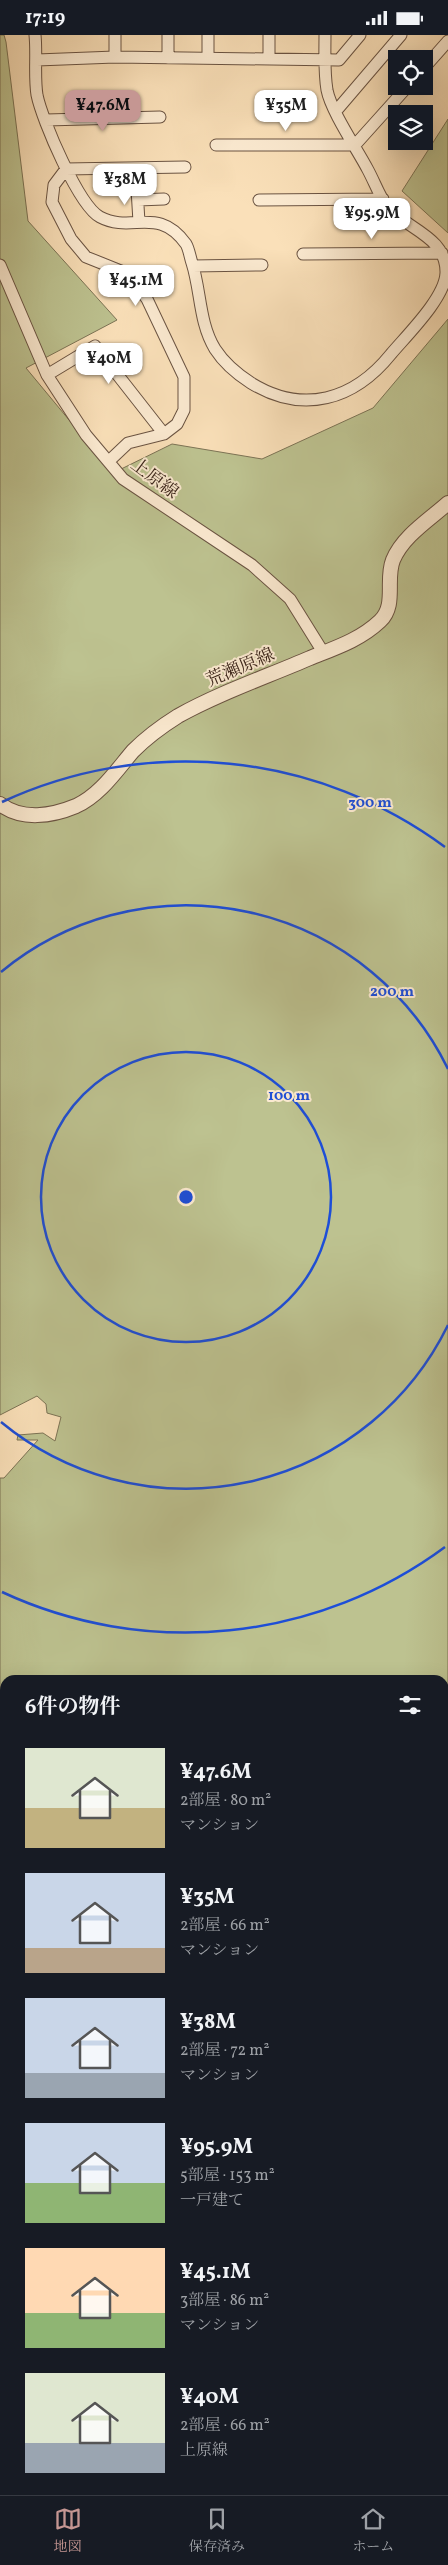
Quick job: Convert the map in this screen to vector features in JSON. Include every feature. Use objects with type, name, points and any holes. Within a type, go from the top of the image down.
[{"type":"street","points":[[35,35],[37,94],[66,169],[87,206],[100,217],[117,222],[158,222],[173,230],[187,246],[199,285],[203,322],[215,349],[234,372],[278,397],[313,401],[337,396],[369,378],[383,364],[443,290],[446,272],[442,253],[430,238],[387,206],[336,111],[327,92],[325,35]]},
{"type":"street","points":[[115,35],[115,57]]},
{"type":"street","points":[[168,35],[168,58]]},
{"type":"street","points":[[208,35],[208,58]]},
{"type":"street","points":[[269,35],[269,58]]},
{"type":"street","points":[[37,59],[115,57],[339,60],[360,35]]},
{"type":"street","points":[[336,111],[401,35]]},
{"type":"street","points":[[433,58],[448,41]]},
{"type":"street","points":[[216,145],[355,145],[400,95]]},
{"type":"street","points":[[46,120],[160,117]]},
{"type":"street","points":[[66,169],[185,167]]},
{"type":"street","points":[[66,169],[54,185],[52,202],[71,239],[86,257],[120,271],[136,282],[147,299],[184,377],[184,410],[177,424],[164,434],[128,443],[109,461]]},
{"type":"street","points":[[139,222],[137,195],[164,199]]},
{"type":"street","points":[[259,201],[383,199]]},
{"type":"street","points":[[303,254],[442,253]]},
{"type":"street","name":"上原線","points":[[0,265],[47,375],[86,435],[123,479],[252,565],[290,599],[323,653]]},
{"type":"street","points":[[193,266],[262,265]]},
{"type":"street","points":[[47,375],[95,346],[164,434]]},
{"type":"street","name":"荒瀬原線","points":[[0,804],[18,813],[31,816],[58,812],[78,805],[102,787],[135,749],[157,730],[177,717],[215,698],[358,639],[382,619],[390,600],[389,574],[394,558],[408,537],[448,503]]},
{"type":"green space","points":[[0,35],[4,35],[28,221],[117,320],[26,368],[113,473],[172,444],[262,459],[373,408],[448,319],[448,1675],[0,1675],[0,1478],[4,1478],[38,1440],[17,1440],[18,1435],[43,1433],[55,1441],[61,1417],[47,1413],[46,1404],[37,1396],[0,1415]]},
{"type":"green space","points":[[448,119],[448,233],[402,191],[428,150],[433,150],[433,142]]}]
